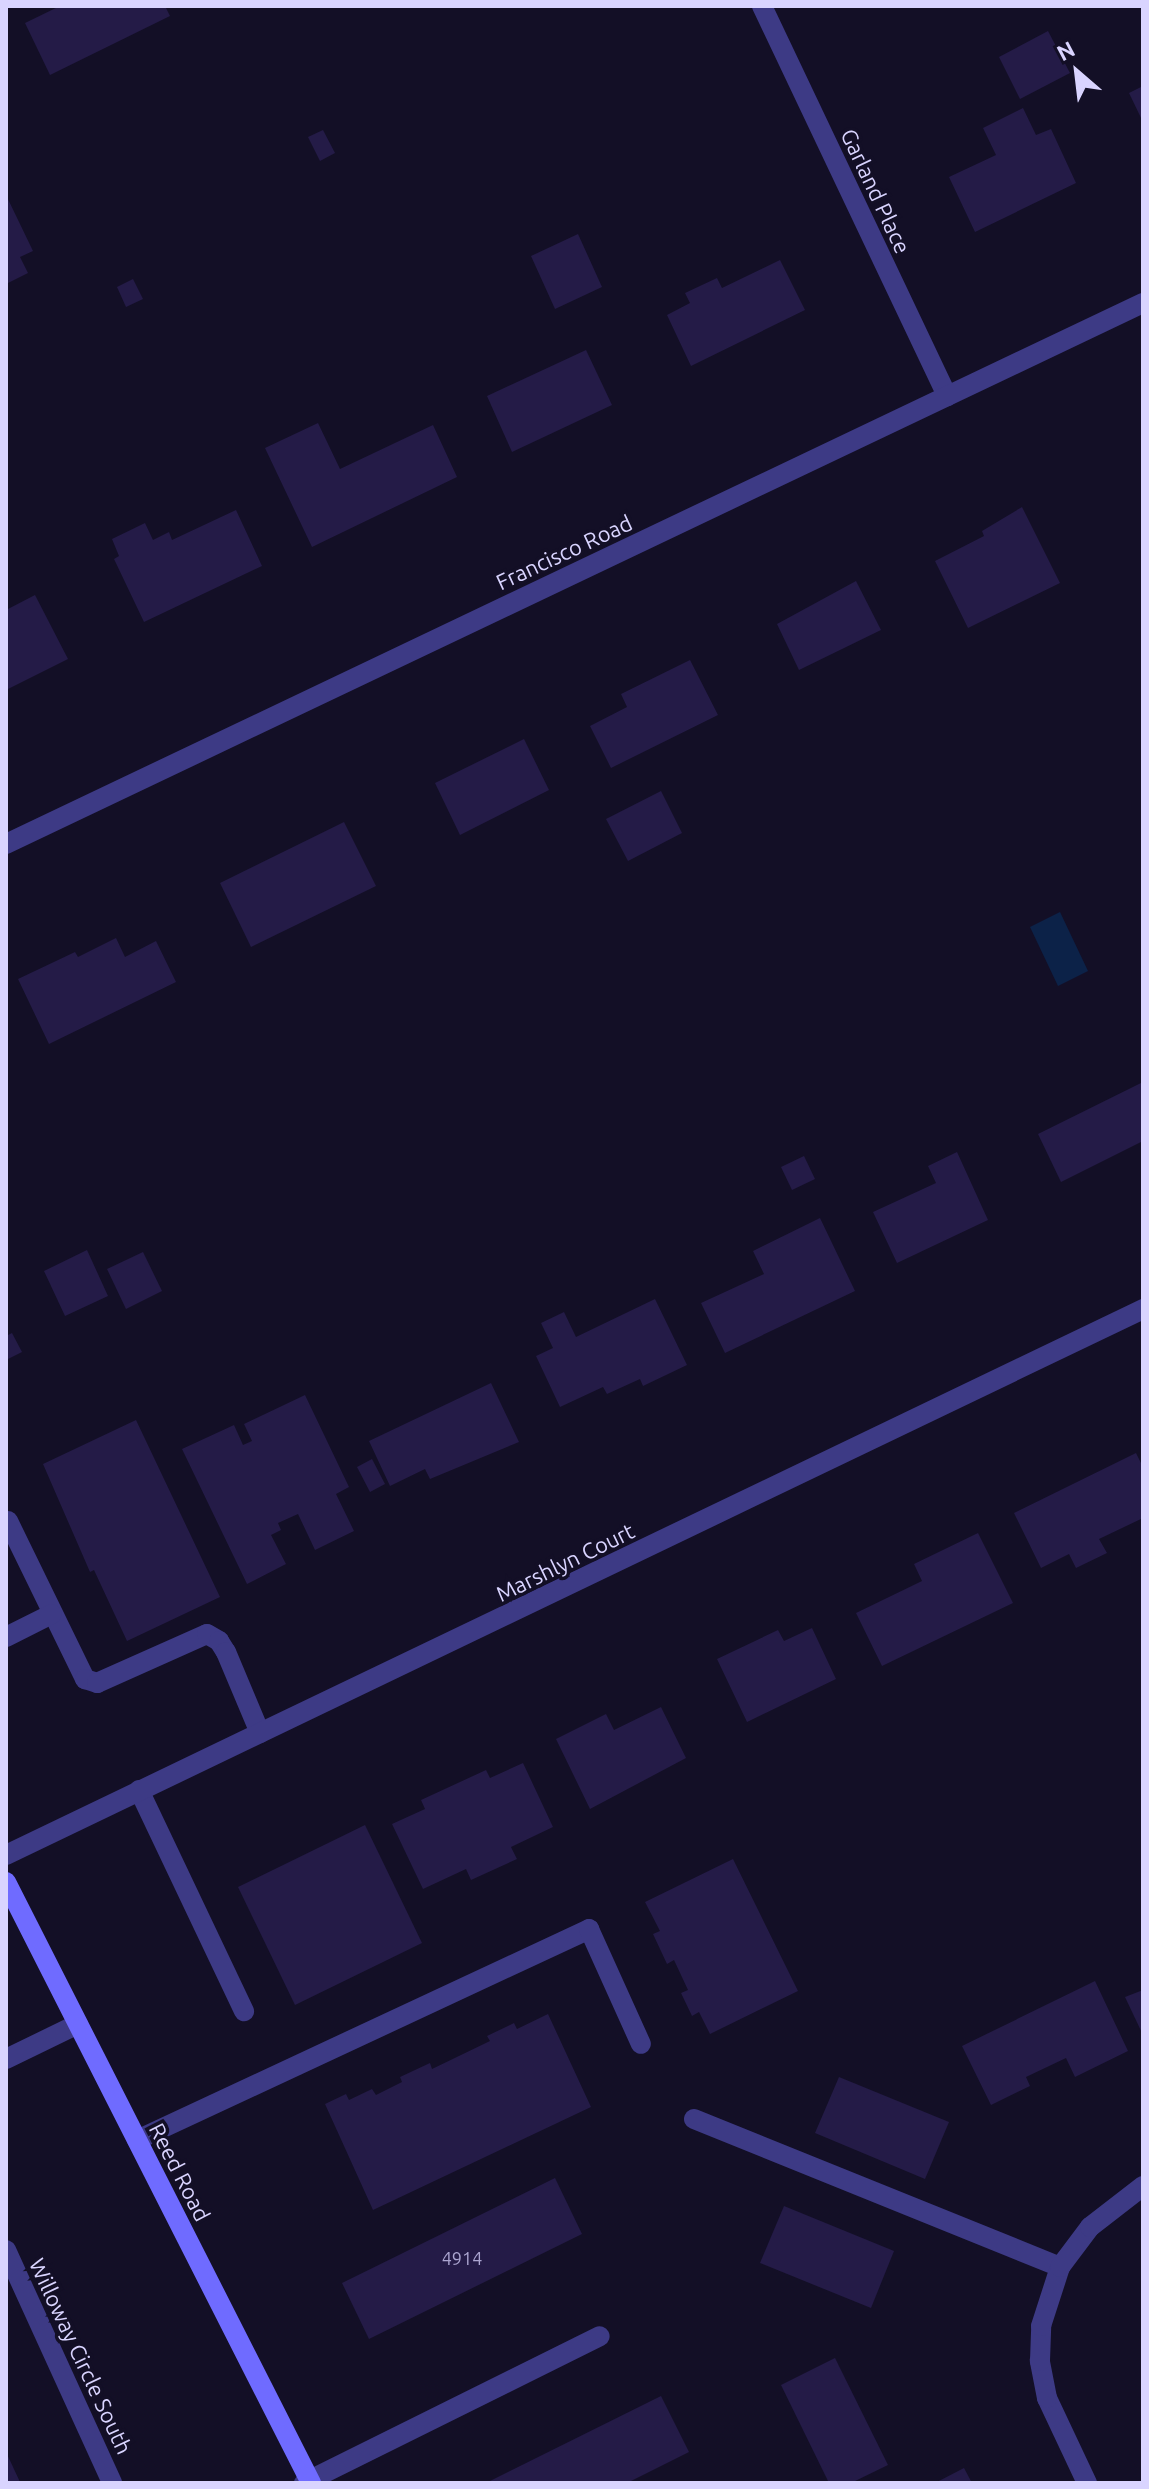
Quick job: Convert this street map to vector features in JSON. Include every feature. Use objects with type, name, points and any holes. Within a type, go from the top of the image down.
[{"type":"main road","name":"Reed Road","points":[[6,1882],[309,2482]]},
{"type":"street","name":"Garland Place","points":[[762,6],[947,396]]},
{"type":"street","name":"Francisco Road","points":[[6,844],[1143,303]]},
{"type":"street","name":"Marshlyn Court","points":[[6,1855],[1143,1309]]},
{"type":"street","points":[[8,1521],[85,1679],[97,1683],[196,1636],[207,1634],[219,1641],[260,1733]]},
{"type":"street","points":[[6,1637],[52,1614]]},
{"type":"street","points":[[139,1790],[244,2011]]},
{"type":"street","points":[[137,2140],[589,1929],[641,2044]]},
{"type":"street","points":[[6,2059],[78,2024]]},
{"type":"street","points":[[694,2119],[1060,2267]]},
{"type":"street","points":[[1087,2483],[1047,2398],[1040,2361],[1041,2326],[1050,2288],[1060,2267],[1090,2227],[1143,2186]]},
{"type":"street","name":"Willoway Circle South","points":[[6,2250],[112,2483]]},
{"type":"street","points":[[309,2482],[600,2336]]},
{"type":"water","points":[[1060,912],[1088,971],[1058,986],[1030,927]]},
{"type":"building","points":[[60,6],[165,6],[170,16],[50,75],[25,23]]},
{"type":"building","points":[[1048,31],[1070,73],[1020,99],[999,57]]},
{"type":"building","points":[[1143,86],[1143,122],[1129,93]]},
{"type":"building","points":[[1023,108],[1036,135],[1051,129],[1076,183],[975,232],[949,177],[996,155],[983,128]]},
{"type":"building","points":[[323,130],[335,153],[320,161],[308,137]]},
{"type":"building","points":[[6,195],[33,251],[20,257],[28,273],[6,284]]},
{"type":"building","points":[[578,234],[602,287],[555,309],[531,256]]},
{"type":"building","points":[[780,260],[805,310],[691,366],[667,315],[690,303],[685,293],[717,278],[722,288]]},
{"type":"building","points":[[133,279],[143,299],[126,307],[117,287]]},
{"type":"building","points":[[586,350],[612,405],[512,452],[487,396]]},
{"type":"building","points":[[318,423],[340,469],[433,425],[457,477],[312,547],[265,448]]},
{"type":"building","points":[[1022,507],[1060,583],[968,628],[935,561],[984,536],[982,531]]},
{"type":"building","points":[[236,510],[262,566],[144,622],[114,559],[119,556],[112,539],[145,523],[153,540],[169,532],[172,540]]},
{"type":"building","points":[[856,581],[881,630],[799,670],[777,624]]},
{"type":"building","points":[[35,595],[68,659],[6,690],[6,610]]},
{"type":"building","points":[[690,660],[718,715],[611,768],[590,726],[627,707],[621,694]]},
{"type":"building","points":[[524,739],[549,790],[460,835],[435,783]]},
{"type":"building","points":[[661,791],[682,833],[628,861],[606,819]]},
{"type":"building","points":[[344,822],[376,886],[251,947],[220,883]]},
{"type":"building","points":[[116,938],[125,957],[156,941],[176,982],[49,1044],[18,979],[75,952],[78,957]]},
{"type":"building","points":[[1143,1082],[1143,1141],[1061,1182],[1038,1134]]},
{"type":"building","points":[[957,1152],[988,1220],[897,1263],[873,1212],[936,1183],[928,1166]]},
{"type":"building","points":[[804,1156],[815,1179],[792,1190],[781,1167]]},
{"type":"building","points":[[820,1218],[855,1291],[725,1353],[701,1303],[764,1274],[753,1251]]},
{"type":"building","points":[[87,1250],[108,1296],[65,1316],[44,1271]]},
{"type":"building","points":[[143,1252],[162,1291],[126,1309],[107,1269]]},
{"type":"building","points":[[655,1299],[687,1365],[643,1386],[640,1379],[607,1394],[603,1387],[560,1407],[536,1356],[553,1348],[541,1323],[564,1312],[576,1337]]},
{"type":"building","points":[[12,1333],[22,1352],[6,1360],[6,1336]]},
{"type":"building","points":[[491,1383],[519,1442],[430,1479],[425,1469],[390,1486],[369,1441]]},
{"type":"building","points":[[305,1395],[349,1487],[336,1494],[354,1531],[315,1550],[298,1514],[278,1523],[281,1530],[271,1535],[286,1564],[247,1584],[182,1449],[234,1425],[243,1445],[252,1441],[244,1424]]},
{"type":"building","points":[[136,1420],[220,1597],[127,1641],[94,1570],[90,1572],[43,1464]]},
{"type":"building","points":[[1136,1453],[1143,1467],[1143,1518],[1099,1539],[1107,1553],[1076,1568],[1069,1554],[1041,1568],[1014,1513]]},
{"type":"building","points":[[372,1459],[385,1484],[370,1492],[357,1467]]},
{"type":"building","points":[[978,1533],[1013,1603],[882,1666],[856,1613],[922,1581],[914,1564]]},
{"type":"building","points":[[812,1628],[836,1679],[747,1722],[717,1659],[778,1630],[784,1641]]},
{"type":"building","points":[[661,1707],[686,1758],[590,1809],[556,1739],[606,1714],[614,1730]]},
{"type":"building","points":[[523,1763],[553,1827],[511,1847],[517,1859],[471,1880],[466,1869],[423,1889],[392,1824],[425,1809],[421,1800],[486,1770],[490,1778]]},
{"type":"building","points":[[365,1825],[422,1943],[295,2005],[238,1887]]},
{"type":"building","points":[[733,1859],[798,1991],[710,2034],[699,2012],[692,2016],[681,1993],[688,1990],[674,1960],[667,1964],[653,1934],[660,1931],[645,1902]]},
{"type":"building","points":[[1095,1981],[1128,2051],[1075,2077],[1066,2058],[1026,2077],[1030,2086],[991,2105],[962,2046]]},
{"type":"building","points":[[1143,1990],[1143,2035],[1125,1997]]},
{"type":"building","points":[[548,2014],[591,2107],[373,2210],[325,2104],[346,2094],[349,2100],[372,2089],[376,2095],[402,2082],[400,2077],[430,2063],[432,2069],[490,2041],[487,2036],[514,2023],[517,2029]]},
{"type":"building","points":[[839,2077],[949,2122],[925,2179],[815,2133]]},
{"type":"building","points":[[555,2178],[582,2234],[369,2339],[342,2283]]},
{"type":"building","points":[[784,2206],[894,2251],[871,2308],[760,2263]]},
{"type":"building","points":[[835,2358],[888,2465],[851,2483],[829,2483],[781,2385]]},
{"type":"building","points":[[661,2396],[689,2452],[627,2483],[486,2483]]},
{"type":"building","points":[[6,2452],[20,2482],[6,2483]]},
{"type":"building","points":[[964,2468],[972,2483],[935,2483]]}]
